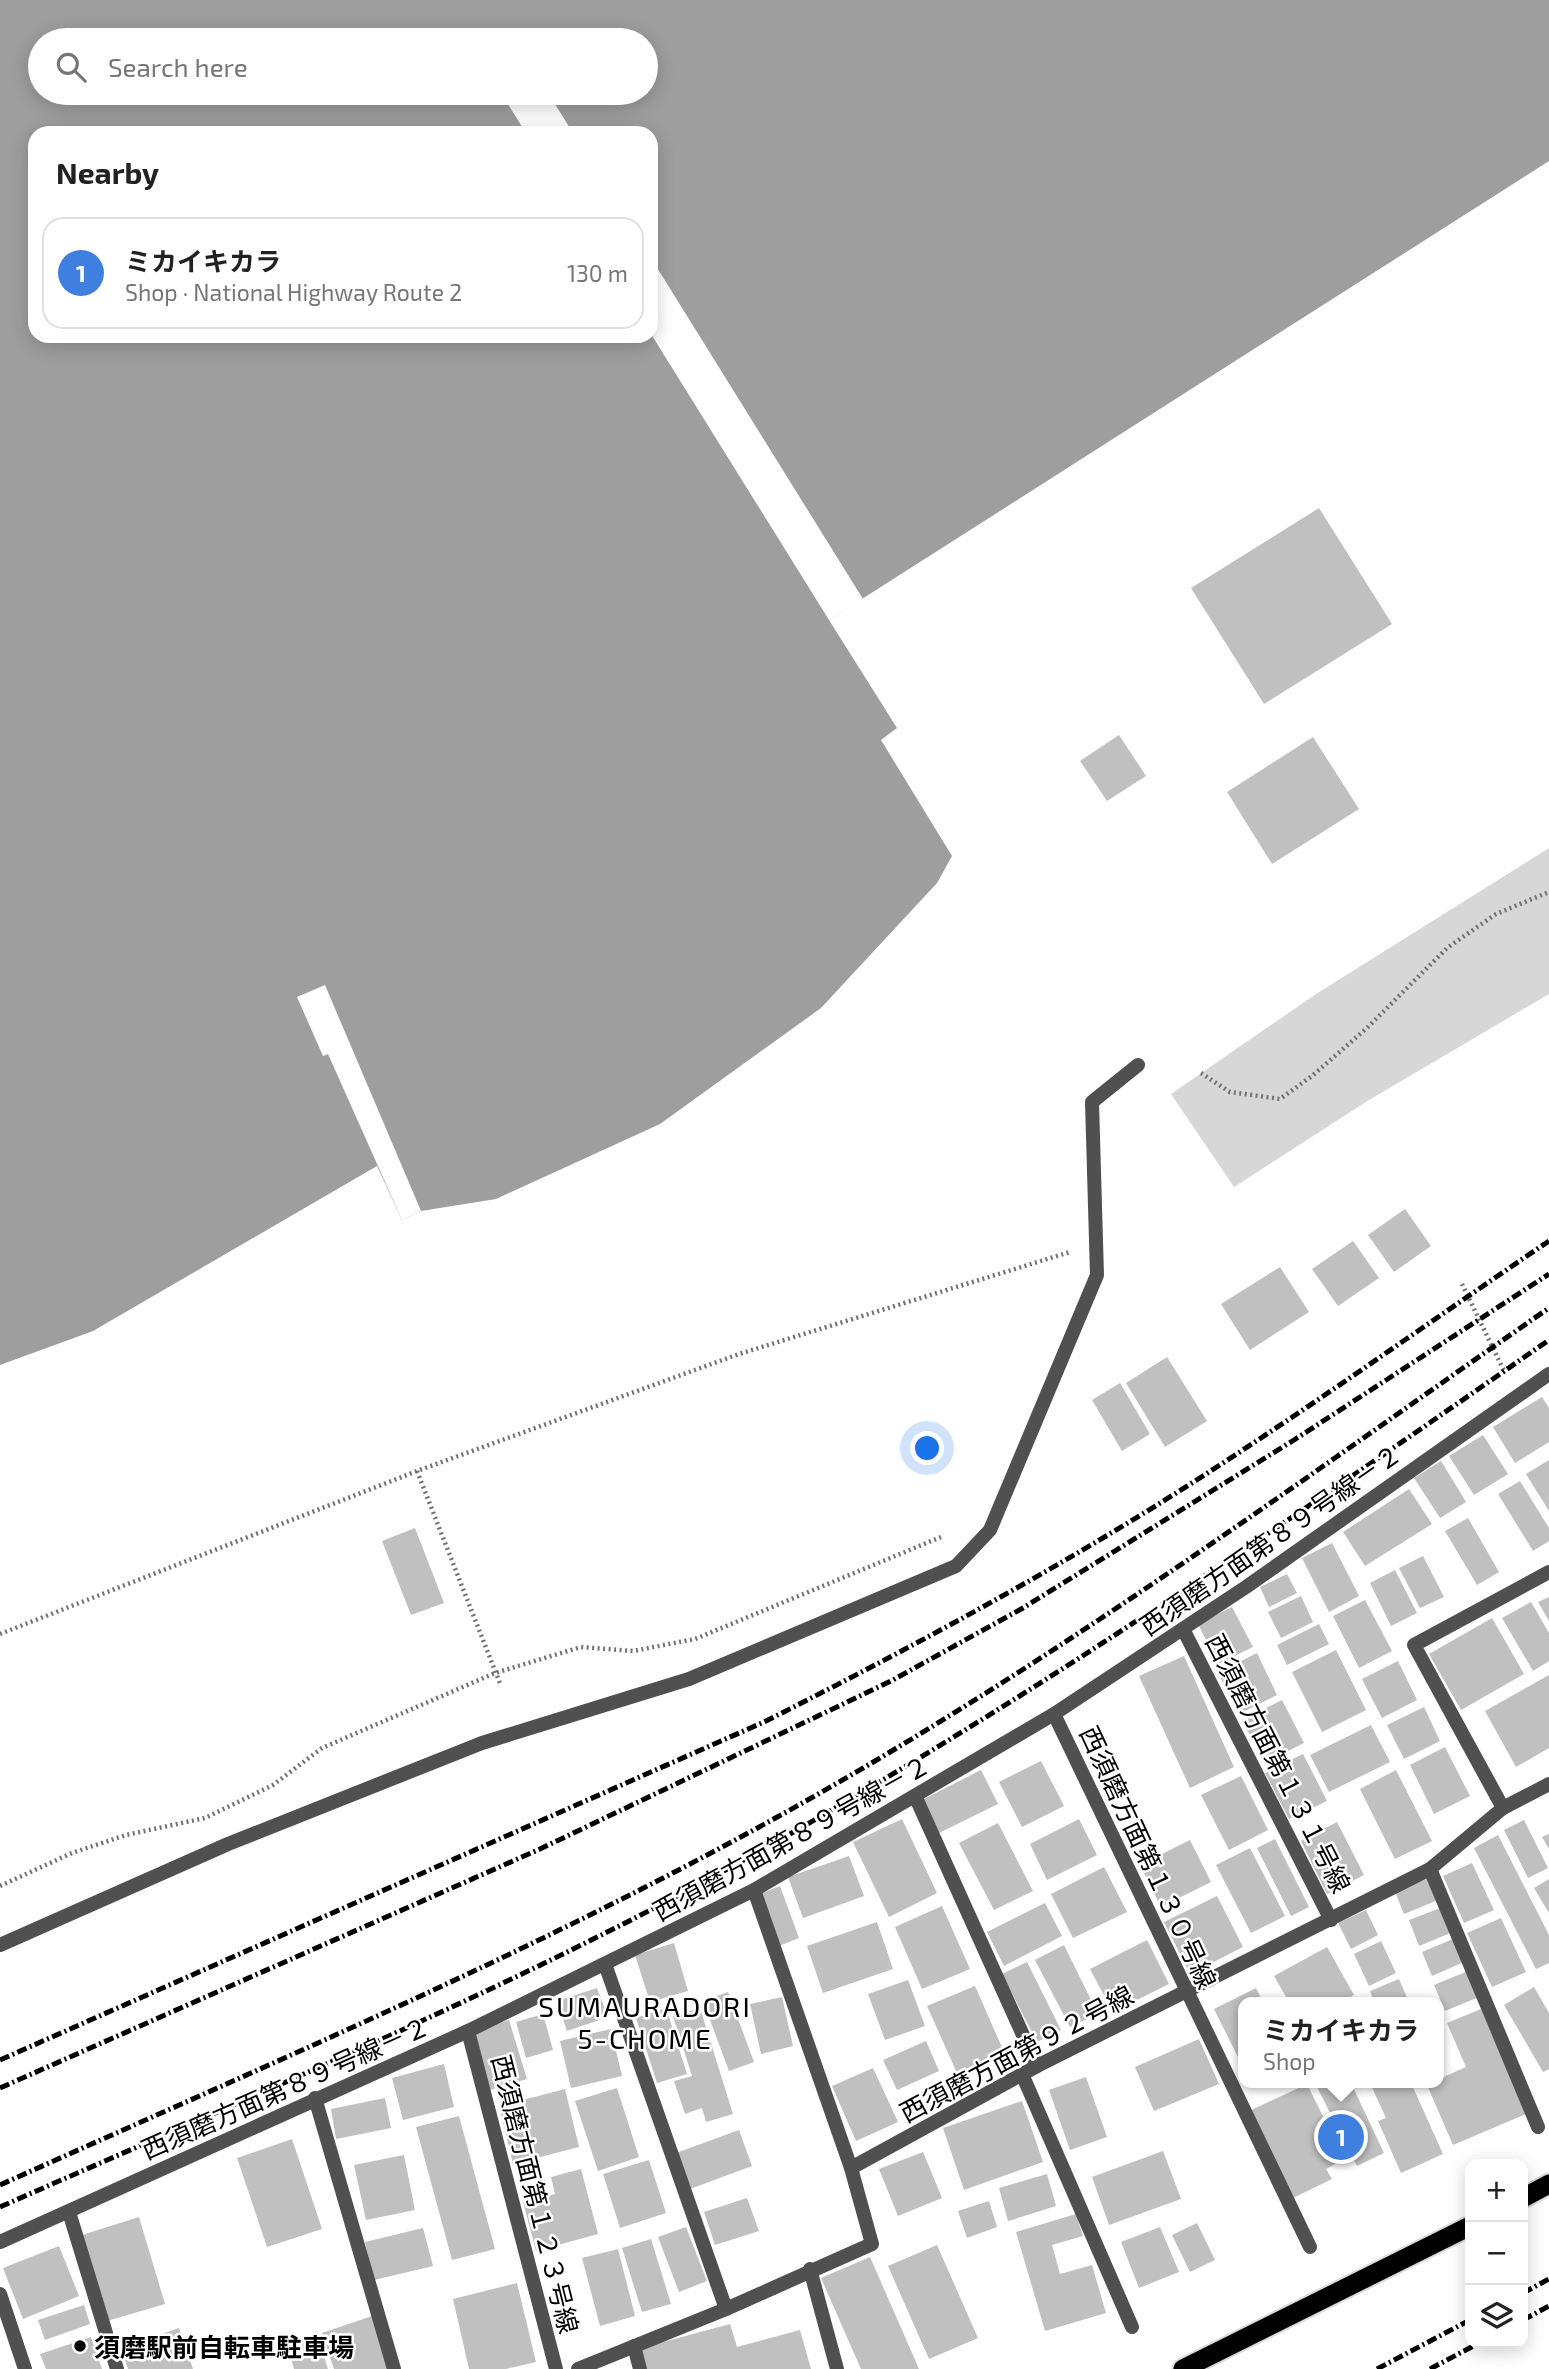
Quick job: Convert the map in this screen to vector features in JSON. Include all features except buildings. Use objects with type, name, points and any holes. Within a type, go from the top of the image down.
[{"type":"highway","points":[[1528,2195],[1549,2184]]},
{"type":"highway","points":[[1183,2369],[1465,2228]]},
{"type":"street","points":[[0,1945],[228,1844],[482,1743],[689,1679],[956,1566],[989,1530],[1097,1275],[1092,1102],[1138,1065]]},
{"type":"street","name":"西須磨方面第８９号線－２","points":[[0,2242],[468,2031],[754,1890],[916,1798],[1054,1714],[1184,1629],[1549,1374]]},
{"type":"street","points":[[1503,1808],[1414,1646],[1549,1572]]},
{"type":"street","name":"西須磨方面第１３１号線","points":[[1184,1629],[1331,1920]]},
{"type":"street","name":"西須磨方面第１３０号線","points":[[1054,1714],[1185,1993],[1310,2247]]},
{"type":"street","name":"西須磨方面第９２号線","points":[[850,2168],[1037,2066],[1430,1869],[1503,1808],[1549,1784]]},
{"type":"street","points":[[916,1798],[1037,2066]]},
{"type":"street","points":[[1430,1869],[1538,2127]]},
{"type":"street","points":[[578,2369],[726,2309],[810,2269],[872,2244],[850,2168],[754,1890]]},
{"type":"street","points":[[605,1964],[726,2309]]},
{"type":"street","name":"西須磨方面第１２３号線","points":[[468,2031],[556,2369]]},
{"type":"street","points":[[1022,2074],[1132,2327]]},
{"type":"street","points":[[315,2098],[394,2369]]},
{"type":"street","points":[[69,2212],[117,2369]]},
{"type":"street","points":[[810,2269],[836,2369]]},
{"type":"street","points":[[0,2294],[25,2369]]},
{"type":"street","points":[[634,2346],[640,2369]]},
{"type":"path","points":[[1201,1073],[1230,1092],[1280,1099],[1312,1076],[1367,1028],[1447,948],[1496,914],[1549,892]]},
{"type":"path","points":[[0,1634],[417,1471],[739,1354],[1096,1244]]},
{"type":"path","points":[[1462,1284],[1518,1396]]},
{"type":"path","points":[[417,1471],[500,1686]]},
{"type":"path","points":[[0,1886],[72,1853],[126,1835],[205,1818],[274,1785],[322,1748],[495,1673],[581,1647],[633,1651],[695,1639],[952,1532]]},
{"type":"shaded area","points":[[0,0],[1549,0],[1549,161],[829,620],[897,728],[881,740],[952,856],[937,883],[821,1008],[660,1124],[496,1199],[421,1211],[402,1220],[377,1166],[93,1331],[0,1365]]},
{"type":"shaded area","points":[[1549,848],[1549,994],[1369,1100],[1234,1187],[1171,1094],[1316,994]]},
{"type":"pier","points":[[508,105],[556,105],[569,126],[522,126]]},
{"type":"pier","points":[[658,269],[863,599],[829,620],[657,343]]},
{"type":"pier","points":[[325,985],[421,1211],[402,1220],[328,1054],[323,1056],[297,997]]},
{"type":"railway","points":[[0,2060],[764,1722],[903,1650],[1041,1574],[1184,1488],[1549,1241]]},
{"type":"railway","points":[[0,2088],[540,1849],[891,1681],[1023,1608],[1294,1440],[1549,1274]]},
{"type":"railway","points":[[0,2185],[341,2033],[566,1927],[787,1812],[979,1697],[1144,1590],[1549,1308]]},
{"type":"railway","points":[[0,2207],[455,2006],[722,1872],[935,1749],[1039,1684],[1245,1549],[1549,1340]]},
{"type":"railway","points":[[1528,2290],[1549,2279]]},
{"type":"railway","points":[[1528,2317],[1549,2306]]},
{"type":"railway","points":[[1377,2369],[1465,2323]]},
{"type":"railway","points":[[1430,2369],[1470,2348]]},
{"type":"place","name":"ミカイキカラ","points":[[1341,2137]]},
{"type":"place","name":"須磨駅前自転車駐車場","points":[[80,2346]]},
{"type":"district","name":"SUMAURADORI 5-CHOME","points":[[645,2022]]}]
